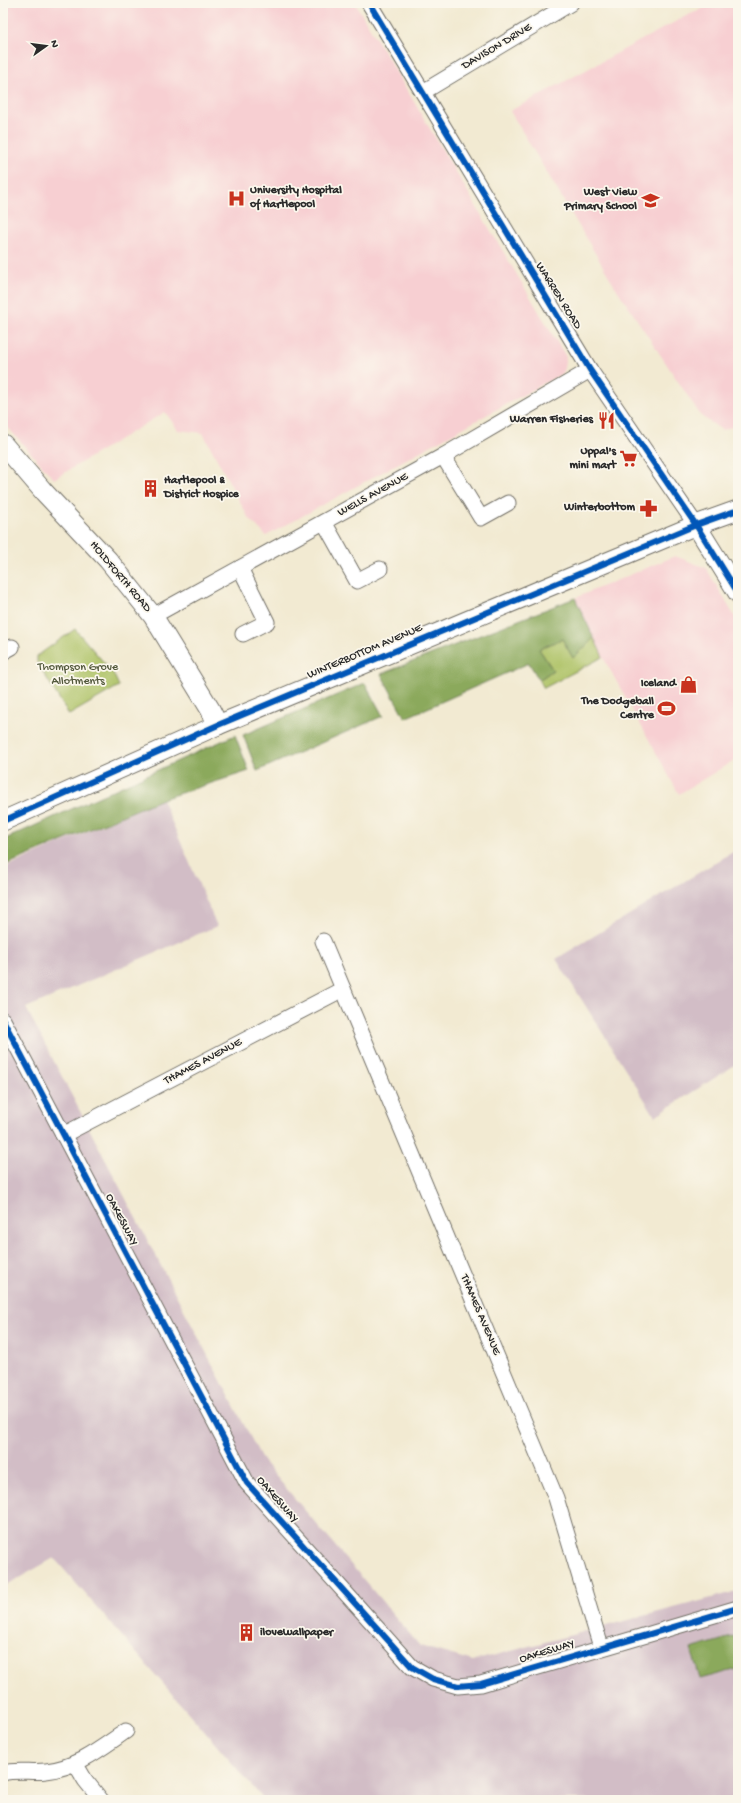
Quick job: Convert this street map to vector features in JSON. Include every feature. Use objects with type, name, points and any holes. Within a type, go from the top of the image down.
[{"type":"street","name":"WARREN ROAD","points":[[369,3],[590,370],[696,525],[738,593]]},
{"type":"street","name":"DAVISON DRIVE","points":[[423,92],[571,3]]},
{"type":"street","name":"WELLS AVENUE","points":[[153,616],[443,456],[590,370]]},
{"type":"street","name":"HOLDFORTH ROAD","points":[[6,453],[108,560],[153,616],[210,709],[218,725]]},
{"type":"street","points":[[443,456],[481,518],[508,503]]},
{"type":"street","name":"WINTERBOTTOM AVENUE","points":[[3,821],[218,725],[696,525],[738,510]]},
{"type":"street","points":[[324,522],[357,581],[380,569]]},
{"type":"street","points":[[240,568],[267,622],[243,634]]},
{"type":"street","name":"THAMES AVENUE","points":[[323,941],[556,1498],[600,1647]]},
{"type":"street","name":"THAMES AVENUE","points":[[63,1135],[343,989]]},
{"type":"street","name":"OAKESWAY","points":[[3,1020],[247,1483],[412,1667],[433,1679],[458,1686],[481,1684],[600,1647],[738,1608]]},
{"type":"street","points":[[3,1773],[21,1771],[45,1772],[65,1768],[95,1752],[126,1731]]},
{"type":"street","points":[[75,1763],[85,1780],[101,1800]]},
{"type":"shaded area","name":"University Hospital of Hartlepool","points":[[3,3],[355,3],[566,357],[563,373],[266,536],[248,517],[203,433],[178,430],[165,412],[54,479],[3,422]]},
{"type":"shaded area","name":"West View Primary School","points":[[715,3],[738,3],[738,425],[722,430],[701,416],[616,288],[510,111],[684,17]]},
{"type":"shaded area","points":[[675,556],[706,568],[738,622],[738,758],[679,794],[603,657],[575,598]]},
{"type":"shaded area","points":[[162,799],[217,926],[26,1008],[263,1461],[420,1646],[473,1661],[738,1591],[738,1800],[264,1800],[54,1558],[3,1587],[3,868]]},
{"type":"shaded area","points":[[738,849],[738,1063],[655,1116],[556,959]]},
{"type":"green space","points":[[575,598],[594,638],[573,658],[562,639],[539,649],[553,670],[539,680],[529,663],[405,718],[381,674]]},
{"type":"green space","name":"Thompson Grove Allotments","points":[[75,629],[113,673],[119,686],[69,715],[37,662],[37,656]]},
{"type":"green space","points":[[594,638],[603,657],[544,688],[539,680],[553,670],[539,649],[562,639],[573,658]]},
{"type":"green space","points":[[365,683],[383,716],[257,771],[243,735]]},
{"type":"green space","points":[[235,735],[249,771],[162,799],[3,866],[3,840]]},
{"type":"green space","points":[[738,1635],[738,1669],[700,1679],[691,1649]]},
{"type":"cycle path","points":[[369,3],[590,370],[696,525],[738,593]]},
{"type":"cycle path","points":[[3,821],[218,725],[696,525],[738,510]]},
{"type":"cycle path","points":[[3,1020],[247,1483],[412,1667],[433,1679],[458,1686],[481,1684],[738,1608]]},
{"type":"place","name":"University Hospital of Hartlepool","points":[[237,198]]},
{"type":"place","name":"West View Primary School","points":[[650,200]]},
{"type":"place","name":"Warren Fisheries","points":[[606,420]]},
{"type":"place","name":"Uppal's mini mart","points":[[629,459]]},
{"type":"place","name":"Hartlepool & District Hospice","points":[[151,488]]},
{"type":"place","name":"Winterbottom","points":[[648,508]]},
{"type":"place","name":"Iceland","points":[[689,684]]},
{"type":"place","name":"The Dodgeball Centre","points":[[667,709]]},
{"type":"place","name":"ilovewallpaper","points":[[247,1633]]}]
